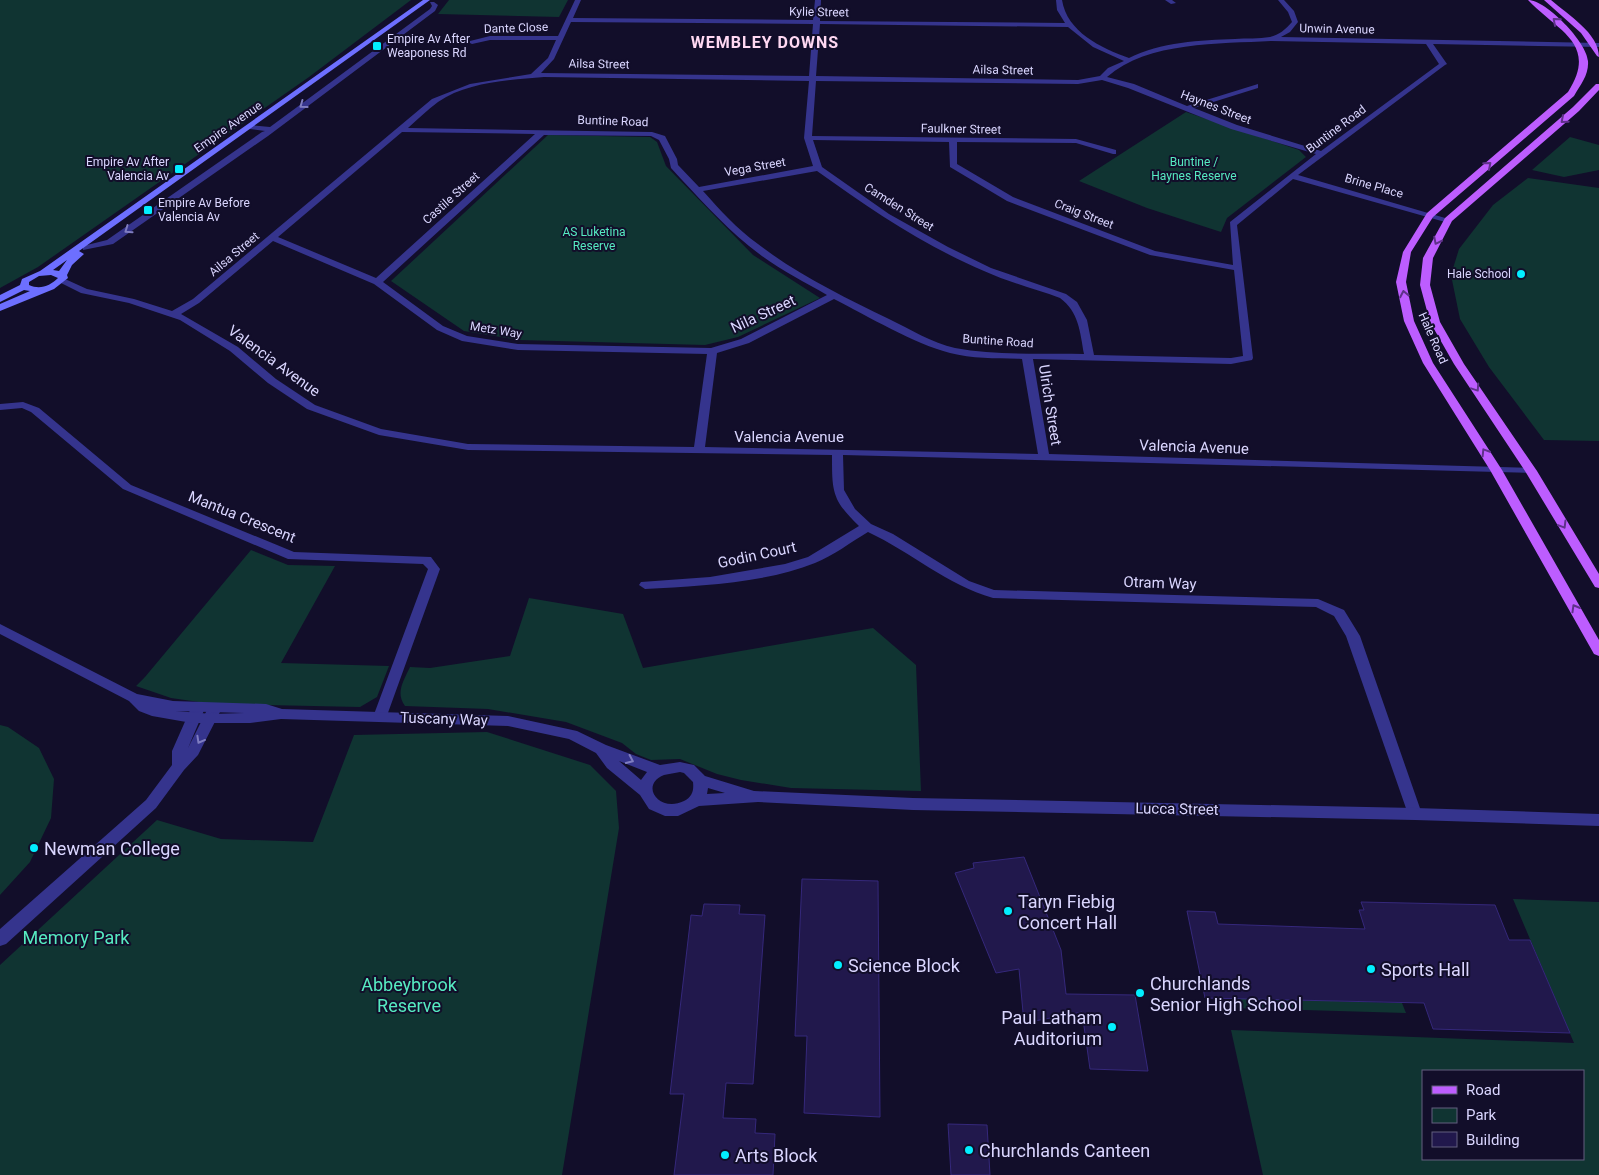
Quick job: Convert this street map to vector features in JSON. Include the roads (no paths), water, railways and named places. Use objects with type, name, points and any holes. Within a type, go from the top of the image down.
[{"type":"main road","points":[[1531,0],[1579,44]]},
{"type":"main road","points":[[1546,0],[1597,45],[1599,55]]},
{"type":"main road","name":"Empire Avenue","points":[[62,278],[75,257],[86,248],[431,1]]},
{"type":"main road","name":"Hale Road","points":[[1579,44],[1585,70],[1581,81],[1571,94],[1430,215],[1406,252],[1401,282],[1409,322],[1428,363],[1496,470],[1599,651]]},
{"type":"main road","name":"Hale Road","points":[[1599,86],[1576,109],[1448,220],[1428,258],[1425,285],[1435,322],[1459,364],[1531,471],[1599,584]]},
{"type":"main road","name":"Empire Avenue","points":[[24,286],[28,279],[43,273],[85,241],[255,127]]},
{"type":"main road","points":[[0,308],[45,289],[62,278],[51,272],[43,273]]},
{"type":"main road","points":[[0,299],[24,286],[30,289],[45,289]]},
{"type":"street","points":[[534,75],[541,71],[551,59],[578,0]]},
{"type":"street","points":[[818,0],[808,138],[818,168]]},
{"type":"street","points":[[1058,0],[1058,6],[1069,25],[1098,48],[1128,60]]},
{"type":"street","points":[[1271,39],[1288,31],[1295,22],[1291,12],[1281,0]]},
{"type":"street","points":[[86,248],[110,242],[271,129],[433,10],[435,5],[431,1]]},
{"type":"street","name":"Kylie Street","points":[[569,20],[1069,25]]},
{"type":"street","name":"Dante Close","points":[[472,42],[490,38],[561,38]]},
{"type":"street","name":"Unwin Avenue","points":[[1102,78],[1128,60],[1154,51],[1190,44],[1271,39],[1597,45]]},
{"type":"street","name":"Buntine Road","points":[[401,130],[652,134],[662,138],[673,159],[674,166],[753,245],[784,267],[834,295],[924,340],[951,350],[982,355],[1231,361],[1248,358],[1233,224],[1292,176],[1444,64],[1428,42]]},
{"type":"street","points":[[551,59],[551,71],[558,75]]},
{"type":"street","name":"Ailsa Street","points":[[175,314],[196,301],[444,95],[472,87],[534,75],[1078,82],[1094,81],[1102,78]]},
{"type":"street","name":"Haynes Street","points":[[1102,78],[1131,86],[1234,127],[1324,154]]},
{"type":"street","points":[[1187,108],[1255,86]]},
{"type":"street","points":[[255,127],[271,129]]},
{"type":"street","name":"Castile Street","points":[[376,282],[542,131]]},
{"type":"street","name":"Faulkner Street","points":[[808,138],[1076,141],[1113,152]]},
{"type":"street","name":"Craig Street","points":[[953,141],[954,165],[1010,199],[1152,253],[1237,268]]},
{"type":"street","name":"Vega Street","points":[[697,190],[818,168]]},
{"type":"street","name":"Camden Street","points":[[818,168],[886,216],[945,249],[988,270],[1063,296],[1074,304],[1082,320],[1090,358]]},
{"type":"street","name":"Brine Place","points":[[1292,176],[1448,220]]},
{"type":"street","name":"Metz Way","points":[[272,238],[376,282],[440,328],[465,339],[518,348],[712,350]]},
{"type":"street","name":"Valencia Avenue","points":[[62,278],[84,291]]},
{"type":"street","name":"Valencia Avenue","points":[[45,289],[84,291],[175,314],[197,325],[234,349],[272,381],[311,407],[379,432],[468,447],[837,452],[1531,471]]},
{"type":"street","name":"Nila Street","points":[[712,350],[744,342],[834,295]]},
{"type":"street","points":[[699,451],[712,350]]},
{"type":"street","name":"Ulrich Street","points":[[1027,356],[1044,458]]},
{"type":"street","name":"Mantua Crescent","points":[[0,407],[23,405],[35,410],[127,487],[292,556],[427,560],[434,569],[380,717]]},
{"type":"street","name":"Otram Way","points":[[837,452],[838,490],[850,511],[867,527],[889,538],[965,584],[993,594],[1318,603],[1339,613],[1353,636],[1415,814]]},
{"type":"street","name":"Godin Court","points":[[645,585],[710,581],[786,568],[812,560],[867,527]]},
{"type":"street","name":"Tuscany Way","points":[[0,628],[134,698],[144,708],[168,715],[213,713],[263,718],[282,714],[508,721],[572,735],[601,749],[659,770]]},
{"type":"street","points":[[179,766],[179,751],[196,713]]},
{"type":"street","points":[[0,939],[150,804],[193,751],[213,713]]},
{"type":"street","name":"Tuscany Way","points":[[601,749],[612,764],[645,791]]},
{"type":"street","points":[[680,767],[689,769],[700,780],[701,794],[696,801],[681,809],[671,811],[659,809],[651,803],[645,791],[648,780],[659,770],[680,767]]},
{"type":"street","name":"Lucca Street","points":[[700,780],[758,796]]},
{"type":"street","name":"Lucca Street","points":[[696,801],[758,796],[920,804],[1415,814],[1598,820]]},
{"type":"place","name":"Empire Av After Weaponess Rd","points":[[377,46]]},
{"type":"place","name":"Empire Av After Valencia Av","points":[[179,169]]},
{"type":"place","name":"Empire Av Before Valencia Av","points":[[148,210]]},
{"type":"place","name":"Hale School","points":[[1521,274]]},
{"type":"place","name":"Newman College","points":[[34,848]]},
{"type":"place","name":"Taryn Fiebig Concert Hall","points":[[1008,911]]},
{"type":"place","name":"Science Block","points":[[838,965]]},
{"type":"place","name":"Sports Hall","points":[[1371,969]]},
{"type":"place","name":"Churchlands Senior High School","points":[[1140,993]]},
{"type":"place","name":"Paul Latham Auditorium","points":[[1112,1027]]},
{"type":"place","name":"Churchlands Canteen","points":[[969,1150]]},
{"type":"place","name":"Arts Block","points":[[725,1155]]},
{"type":"district","name":"WEMBLEY DOWNS","points":[[765,42]]},
{"type":"park label","name":"Buntine / Haynes Reserve","points":[[1194,169]]},
{"type":"park label","name":"AS Luketina Reserve","points":[[594,239]]},
{"type":"park label","name":"Memory Park","points":[[76,937]]},
{"type":"park label","name":"Abbeybrook Reserve","points":[[409,994]]}]
